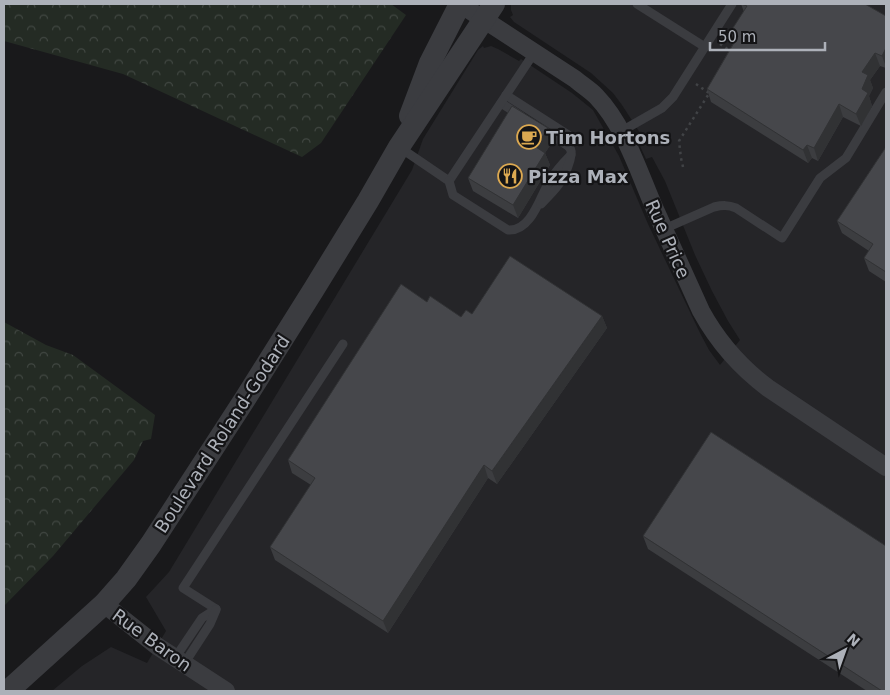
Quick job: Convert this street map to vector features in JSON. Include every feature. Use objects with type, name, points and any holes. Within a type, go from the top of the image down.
[{"type":"street","name":"Rue Price","points":[[460,4],[489,12],[534,53],[575,79],[595,96],[611,116],[630,152],[707,322],[737,361],[774,393],[886,467]]},
{"type":"street","name":"Boulevard Roland-Godard","points":[[399,147],[430,63],[460,4]]},
{"type":"street","name":"Boulevard Roland-Godard","points":[[8,691],[104,604],[126,579],[151,544],[240,407],[347,236],[399,147],[489,12]]},
{"type":"street","name":"Rue Baron","points":[[104,604],[156,646],[226,691]]},
{"type":"lane","points":[[637,4],[705,47]]},
{"type":"lane","points":[[620,132],[666,104],[677,92],[732,4]]},
{"type":"lane","points":[[449,181],[534,53]]},
{"type":"lane","points":[[664,229],[721,205],[736,208],[782,238],[820,178],[846,158],[886,92]]},
{"type":"lane","points":[[506,95],[573,138],[568,146]]},
{"type":"lane","points":[[501,103],[526,119]]},
{"type":"lane","points":[[399,147],[449,181],[453,195],[508,230],[517,229],[556,189],[566,173],[571,155],[571,150],[568,146],[534,124]]},
{"type":"lane","points":[[180,661],[210,624],[216,609],[183,588],[343,344]]},
{"type":"path","points":[[718,43],[734,54]]},
{"type":"path","points":[[686,78],[710,93]]},
{"type":"path","points":[[683,167],[679,140],[714,85]]},
{"type":"shaded area","points":[[511,4],[886,4],[886,691],[52,691],[82,666],[111,647],[147,663],[166,631],[146,597],[169,572],[412,170],[423,139],[478,50],[483,46],[484,48],[491,46],[519,61],[521,59],[572,93],[593,110],[619,156],[648,224],[700,333],[720,365],[740,340],[712,291],[695,255],[665,181],[652,157],[646,159],[640,146],[642,136],[622,105],[613,93],[591,73],[514,22],[510,17],[513,15]]},
{"type":"green space","points":[[4,4],[391,4],[406,15],[321,143],[302,157],[123,74],[4,41]]},
{"type":"green space","points":[[4,322],[46,345],[73,355],[155,415],[151,439],[143,441],[134,460],[53,556],[4,606]]},
{"type":"building","points":[[741,4],[865,4],[886,16],[886,48],[882,56],[875,53],[862,72],[868,75],[862,89],[868,93],[856,114],[839,104],[814,148],[807,145],[803,150],[707,89],[738,36],[731,31],[747,6]]},
{"type":"building","points":[[512,106],[548,128],[536,147],[545,153],[513,205],[468,178]]},
{"type":"building","points":[[886,147],[886,272],[864,258],[873,244],[837,221]]},
{"type":"building","points":[[510,256],[602,316],[492,471],[484,465],[383,621],[270,547],[315,478],[288,460],[401,284],[427,302],[430,296],[461,317],[466,310],[472,314]]},
{"type":"building","points":[[711,432],[886,546],[886,691],[882,691],[643,536]]},
{"type":"place","name":"Tim Hortons","points":[[529,137]]},
{"type":"place","name":"Pizza Max","points":[[510,176]]}]
